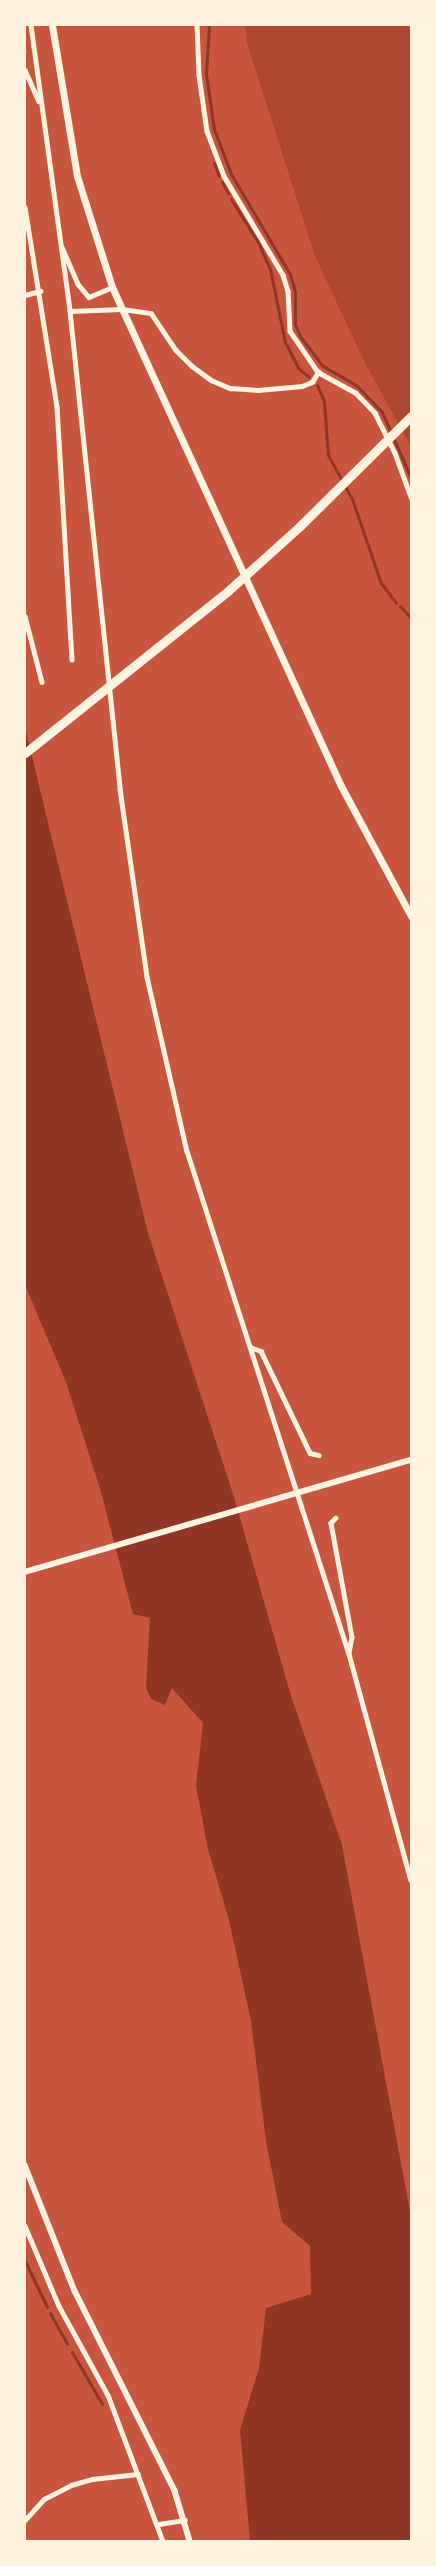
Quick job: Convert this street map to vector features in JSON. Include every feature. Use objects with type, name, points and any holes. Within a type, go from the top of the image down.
[{"type":"highway","points":[[25,753],[229,590],[300,526],[411,416]]},
{"type":"main road","points":[[52,25],[77,176],[112,287],[341,786],[411,916]]},
{"type":"street","points":[[31,25],[70,312],[106,675],[147,977],[188,1151],[349,1654],[411,1880]]},
{"type":"street","points":[[197,25],[199,76],[207,131],[224,176],[283,275],[288,291],[290,331],[318,372],[356,393],[375,413],[395,452],[411,496]]},
{"type":"street","points":[[25,70],[42,107]]},
{"type":"street","points":[[25,207],[40,291],[57,407],[72,660]]},
{"type":"street","points":[[60,244],[78,284],[88,297],[112,287]]},
{"type":"street","points":[[25,295],[40,291]]},
{"type":"street","points":[[70,312],[122,309],[151,313],[176,350],[192,366],[211,380],[230,388],[258,390],[302,386],[312,382],[318,372]]},
{"type":"street","points":[[25,616],[42,682]]},
{"type":"street","points":[[250,1347],[261,1351],[310,1453],[319,1455]]},
{"type":"street","points":[[25,1572],[411,1460]]},
{"type":"street","points":[[336,1518],[331,1523],[352,1637],[349,1654]]},
{"type":"street","points":[[25,2165],[75,2291],[174,2491],[185,2520],[190,2541]]},
{"type":"street","points":[[25,2226],[59,2306],[108,2395],[159,2524],[163,2541]]},
{"type":"street","points":[[25,2520],[44,2498],[71,2485],[92,2479],[138,2474]]},
{"type":"street","points":[[159,2524],[185,2520]]},
{"type":"shaded area","points":[[245,25],[411,25],[411,447],[365,363],[315,256],[247,43]]},
{"type":"shaded area","points":[[25,728],[148,1233],[234,1497],[291,1696],[342,1845],[411,2217],[411,2541],[250,2541],[240,2430],[259,2368],[266,2308],[311,2294],[310,2246],[282,2222],[266,2141],[251,2021],[229,1920],[208,1849],[196,1786],[203,1723],[172,1688],[165,1705],[151,1699],[146,1688],[150,1618],[133,1614],[101,1492],[66,1382],[25,1285]]},
{"type":"waterway","points":[[209,25],[206,74],[214,129],[231,174],[290,274],[295,291],[295,324],[300,336],[323,366],[356,385],[382,412],[411,478]]},
{"type":"waterway","points":[[214,163],[219,176]]},
{"type":"waterway","points":[[222,182],[228,193]]},
{"type":"waterway","points":[[231,199],[258,242],[270,269],[285,342],[298,368],[309,377]]},
{"type":"waterway","points":[[317,385],[324,401],[328,455],[352,499],[381,583],[396,603]]},
{"type":"waterway","points":[[400,606],[411,618]]},
{"type":"waterway","points":[[25,2261],[47,2307]]},
{"type":"waterway","points":[[50,2313],[67,2344]]},
{"type":"waterway","points":[[72,2352],[102,2404]]}]
